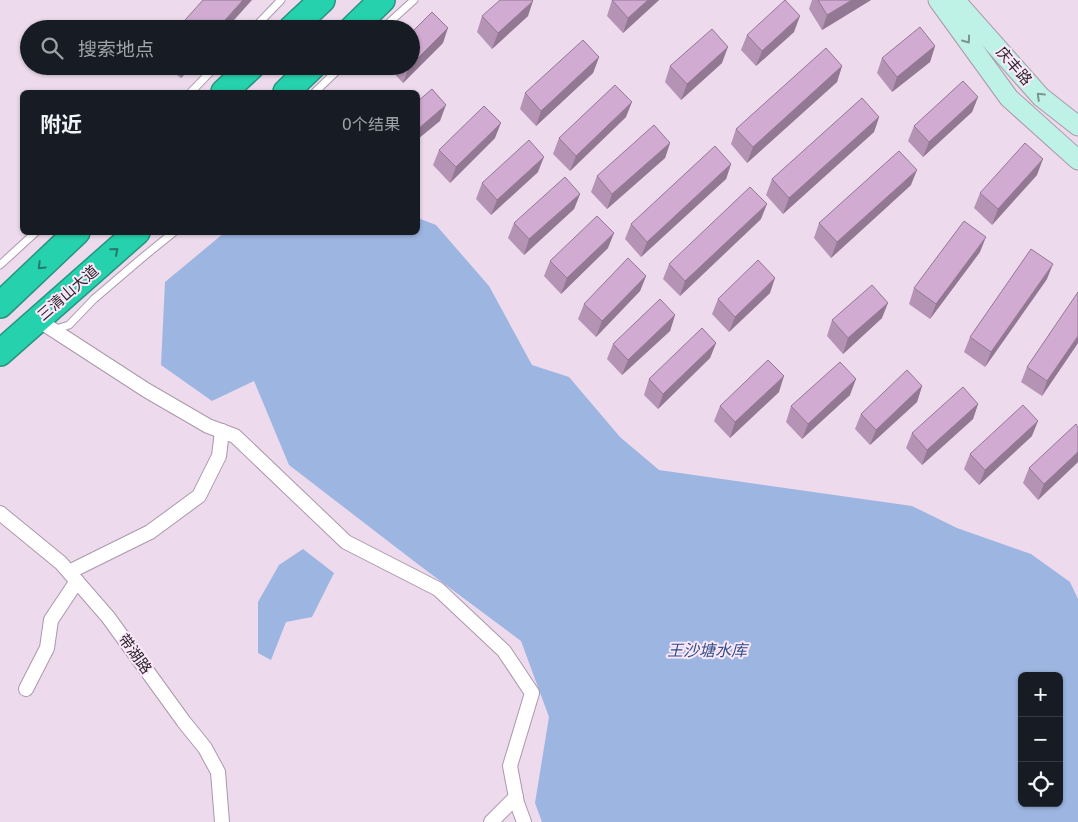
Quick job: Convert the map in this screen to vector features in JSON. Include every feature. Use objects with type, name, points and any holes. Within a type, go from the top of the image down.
[{"type":"highway","points":[[301,20],[322,0]]},
{"type":"highway","points":[[361,20],[382,0]]},
{"type":"highway","points":[[226,90],[242,75]]},
{"type":"highway","points":[[288,90],[304,75]]},
{"type":"highway","points":[[0,305],[74,235]]},
{"type":"highway","name":"三清山大道","points":[[0,353],[45,325],[134,235]]},
{"type":"main road","points":[[938,0],[1009,98],[1078,160]]},
{"type":"main road","name":"庆丰路","points":[[955,0],[1041,98],[1078,126]]},
{"type":"street","points":[[45,325],[146,390],[208,426],[235,436],[346,542],[438,589],[504,651],[532,693],[510,766],[516,797],[524,822]]},
{"type":"street","points":[[26,689],[47,648],[51,620],[73,577],[150,532],[199,496],[219,456],[222,431]]},
{"type":"street","name":"带湖路","points":[[0,513],[62,563],[108,617],[205,748],[218,772],[222,822]]},
{"type":"street","points":[[491,822],[516,797]]},
{"type":"lane","points":[[262,20],[281,0]]},
{"type":"lane","points":[[392,20],[414,0]]},
{"type":"lane","points":[[192,90],[207,75]]},
{"type":"lane","points":[[317,90],[333,75]]},
{"type":"lane","points":[[0,265],[33,235]]},
{"type":"lane","points":[[45,325],[69,325],[94,299],[170,235]]},
{"type":"water","name":"王沙塘水库","points":[[420,219],[436,225],[489,286],[532,365],[569,377],[620,437],[659,470],[912,506],[957,528],[1031,554],[1070,582],[1078,599],[1078,822],[542,822],[535,803],[549,717],[521,641],[289,465],[254,381],[212,401],[161,365],[165,282],[222,235],[420,235]]},
{"type":"water","points":[[303,549],[334,573],[312,617],[286,622],[271,660],[258,653],[258,602],[279,565]]},
{"type":"building","points":[[203,0],[243,0],[225,20],[185,20]]},
{"type":"building","points":[[500,0],[533,1],[498,33],[482,16]]},
{"type":"building","points":[[612,0],[648,0],[628,18]]},
{"type":"building","points":[[785,0],[800,16],[762,51],[747,35]]},
{"type":"building","points":[[818,0],[852,0],[827,15]]},
{"type":"building","points":[[432,12],[448,28],[420,56],[420,24]]},
{"type":"building","points":[[920,27],[935,46],[897,77],[882,58]]},
{"type":"building","points":[[712,29],[728,47],[687,84],[670,66]]},
{"type":"building","points":[[583,40],[599,57],[541,111],[525,93]]},
{"type":"building","points":[[826,48],[842,66],[753,147],[736,129]]},
{"type":"building","points":[[963,81],[978,97],[929,142],[914,126]]},
{"type":"building","points":[[615,85],[632,102],[576,156],[559,138]]},
{"type":"building","points":[[432,89],[446,105],[420,127],[420,99]]},
{"type":"building","points":[[862,98],[879,117],[789,198],[772,179]]},
{"type":"building","points":[[484,106],[501,123],[456,167],[439,150]]},
{"type":"building","points":[[654,125],[670,143],[612,194],[597,176]]},
{"type":"building","points":[[529,140],[544,157],[497,200],[482,183]]},
{"type":"building","points":[[1025,143],[1043,159],[998,209],[980,193]]},
{"type":"building","points":[[715,146],[731,164],[647,242],[631,224]]},
{"type":"building","points":[[899,151],[917,170],[837,242],[819,223]]},
{"type":"building","points":[[565,177],[580,194],[529,239],[514,223]]},
{"type":"building","points":[[750,187],[767,204],[685,281],[669,264]]},
{"type":"building","points":[[597,216],[614,233],[567,278],[550,261]]},
{"type":"building","points":[[964,221],[986,237],[936,304],[914,288]]},
{"type":"building","points":[[1031,249],[1053,264],[991,352],[970,337]]},
{"type":"building","points":[[628,258],[646,276],[602,321],[584,304]]},
{"type":"building","points":[[758,260],[775,278],[735,317],[718,299]]},
{"type":"building","points":[[872,285],[888,303],[848,338],[832,320]]},
{"type":"building","points":[[1078,292],[1078,336],[1047,381],[1027,367]]},
{"type":"building","points":[[660,299],[675,315],[628,360],[613,344]]},
{"type":"building","points":[[702,328],[716,343],[663,394],[649,379]]},
{"type":"building","points":[[768,360],[784,376],[735,422],[720,406]]},
{"type":"building","points":[[840,362],[856,379],[808,424],[791,406]]},
{"type":"building","points":[[907,370],[922,386],[876,430],[861,414]]},
{"type":"building","points":[[963,387],[978,404],[927,450],[912,433]]},
{"type":"building","points":[[1023,405],[1038,421],[985,470],[970,454]]},
{"type":"building","points":[[1076,424],[1078,427],[1078,452],[1044,484],[1029,468]]}]
